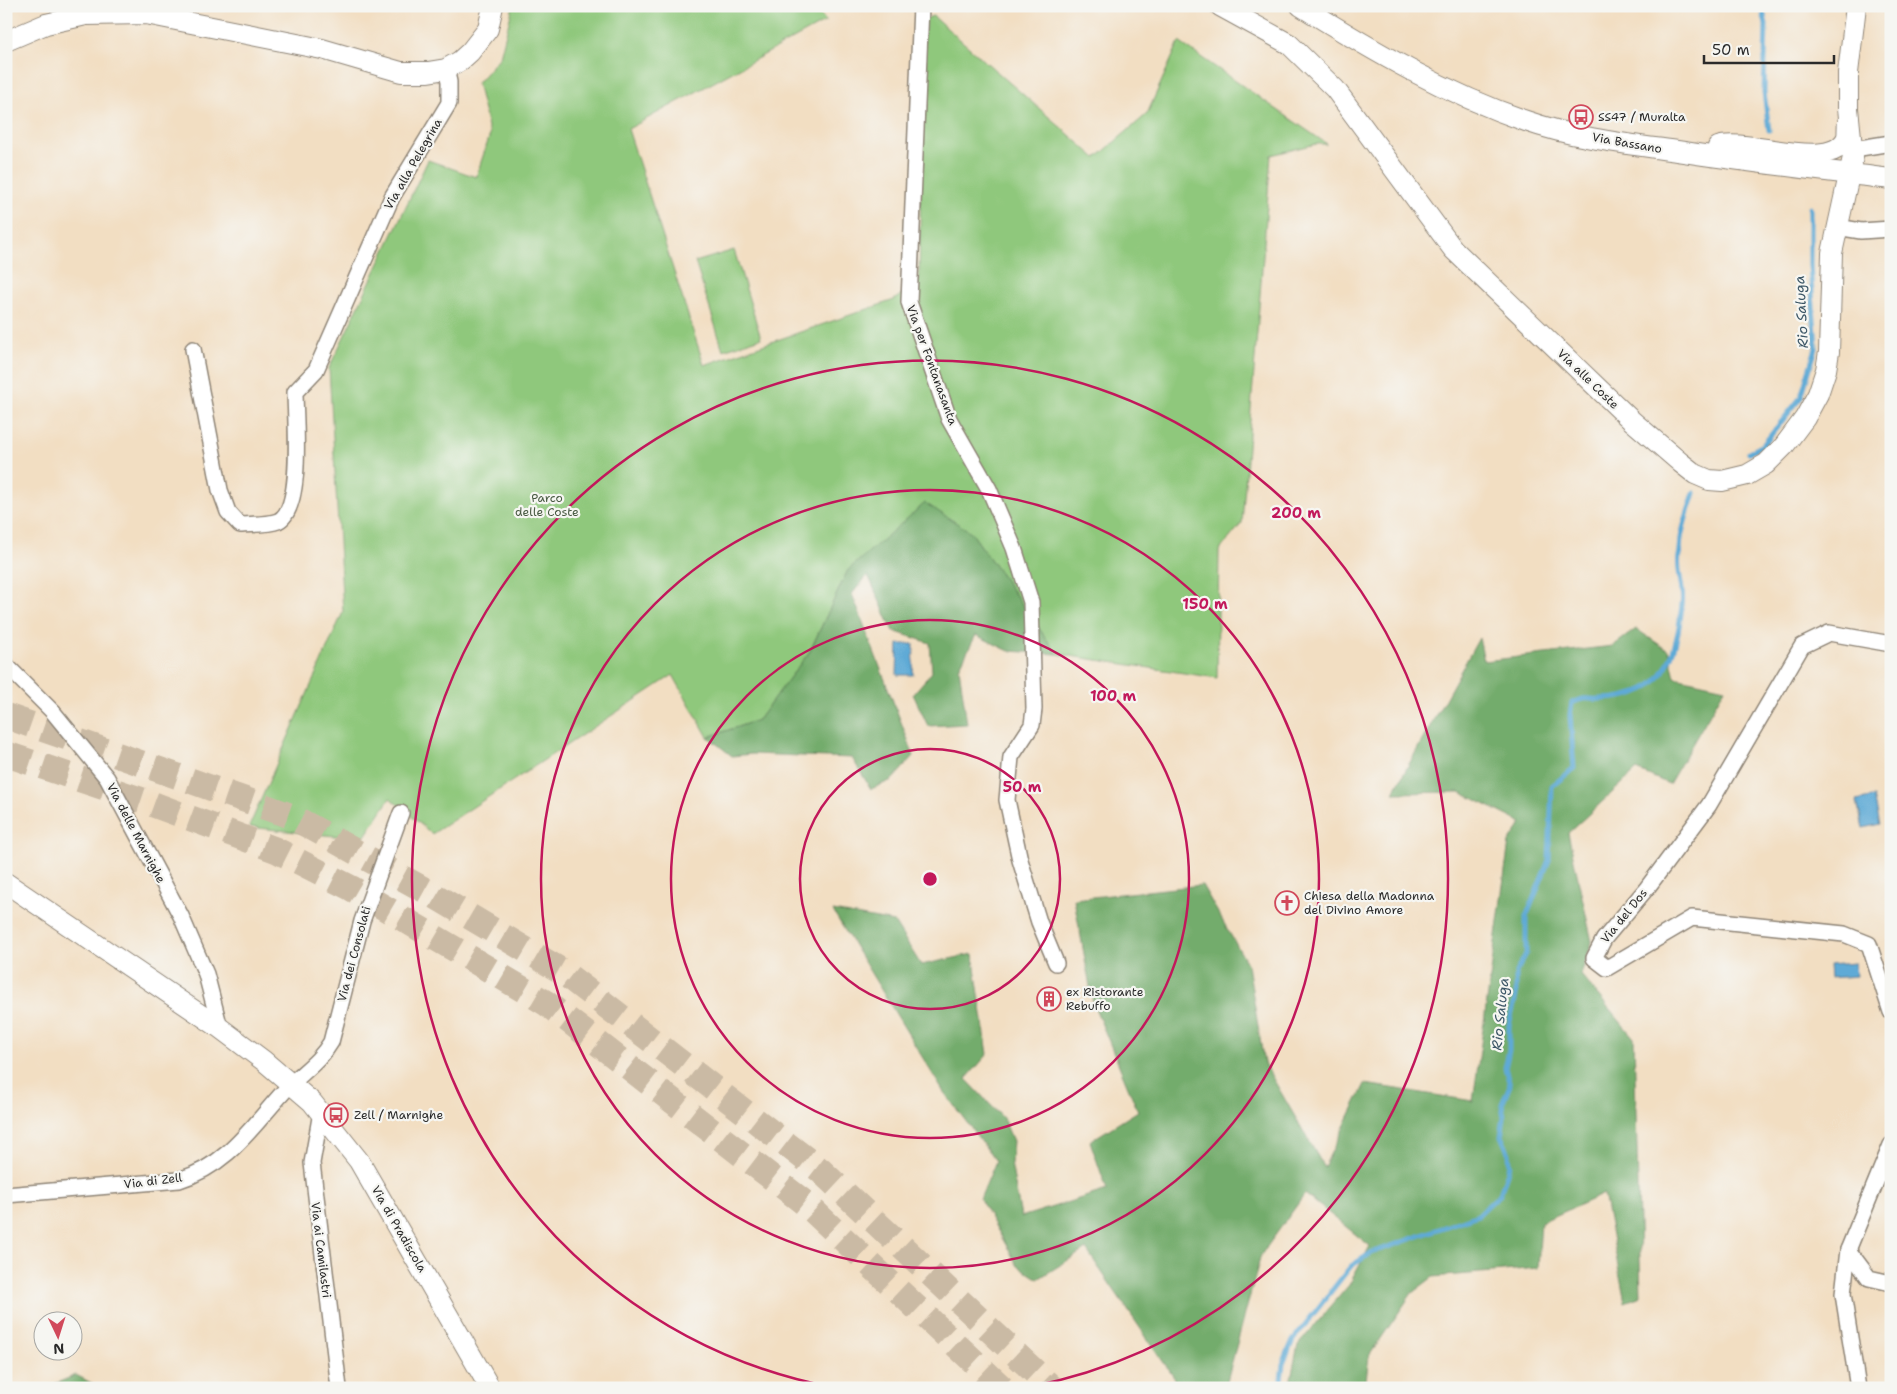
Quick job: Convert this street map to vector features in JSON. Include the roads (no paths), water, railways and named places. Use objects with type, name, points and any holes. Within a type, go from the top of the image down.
[{"type":"street","points":[[6,41],[46,24],[86,15],[146,14],[322,49],[401,72],[428,72],[446,69],[460,61],[470,52],[488,29],[493,6]]},
{"type":"street","name":"Via per Fontanasanta","points":[[921,6],[909,302],[949,419],[989,489],[1014,548],[1031,602],[1034,709],[1032,725],[1011,758],[1007,800],[1020,860],[1039,922],[1056,963]]},
{"type":"street","name":"Via alle Coste","points":[[1220,6],[1289,44],[1336,88],[1453,249],[1631,420],[1688,468],[1709,480],[1732,480],[1766,464],[1784,446],[1800,425],[1818,394],[1829,352],[1831,266],[1837,227],[1851,174],[1854,149],[1848,108]]},
{"type":"street","name":"Via Bassano","points":[[1301,6],[1418,76],[1527,122],[1565,132],[1696,154],[1891,179]]},
{"type":"street","points":[[1696,154],[1722,145],[1811,155],[1824,153],[1839,146],[1847,137],[1848,73],[1856,6]]},
{"type":"street","name":"Via alla Pelegrina","points":[[194,348],[220,490],[228,512],[240,525],[278,521],[290,510],[296,477],[295,392],[316,370],[392,197],[449,103],[449,82],[446,69]]},
{"type":"street","points":[[1854,149],[1891,143]]},
{"type":"street","points":[[1837,227],[1861,231],[1891,229]]},
{"type":"street","name":"Via del Dos","points":[[1891,644],[1829,633],[1802,646],[1709,805],[1647,888],[1604,939],[1594,958],[1607,968],[1692,918],[1844,934],[1868,944],[1891,1012]]},
{"type":"street","name":"Via delle Marnighe","points":[[6,665],[52,712],[107,778],[181,916],[206,974],[220,1028]]},
{"type":"street","name":"Via dei Consolati","points":[[291,1084],[314,1065],[331,1042],[362,921],[401,813]]},
{"type":"street","points":[[6,882],[220,1028],[291,1084]]},
{"type":"street","name":"Via di Pradiscola","points":[[291,1084],[321,1112],[369,1178],[490,1388]]},
{"type":"street","name":"Via di Zell","points":[[6,1195],[179,1180],[198,1174],[241,1142],[266,1110],[291,1084]]},
{"type":"street","name":"Via ai Camilastri","points":[[321,1112],[312,1163],[339,1388]]},
{"type":"street","points":[[1858,1388],[1843,1294],[1848,1250],[1891,1145]]},
{"type":"street","points":[[1848,1250],[1869,1278],[1891,1283]]},
{"type":"water","points":[[898,644],[914,644],[913,675],[897,675]]},
{"type":"water","points":[[1874,797],[1880,824],[1863,828],[1857,801]]},
{"type":"water","points":[[1855,963],[1856,976],[1830,978],[1829,965]]},
{"type":"waterway","name":"Rio Saluga","points":[[1762,6],[1766,25],[1764,92],[1769,130]]},
{"type":"waterway","name":"Rio Saluga","points":[[1749,453],[1763,445],[1801,397],[1816,348],[1810,265],[1810,207]]},
{"type":"waterway","name":"Rio Saluga","points":[[1280,1388],[1283,1364],[1293,1340],[1351,1266],[1371,1253],[1478,1215],[1500,1194],[1510,1165],[1509,1154],[1501,1136],[1504,1118],[1502,1104],[1510,1085],[1505,1068],[1509,1050],[1509,1025],[1516,996],[1516,972],[1526,954],[1526,917],[1549,860],[1552,786],[1574,768],[1570,715],[1572,703],[1584,699],[1618,698],[1645,689],[1655,682],[1668,663],[1679,628],[1683,599],[1678,562],[1681,536],[1694,493]]},
{"type":"tunnel","points":[[6,716],[291,816],[430,893],[560,970],[820,1170],[1052,1388]]},
{"type":"tunnel","points":[[6,754],[144,801],[276,850],[351,888],[546,1003],[806,1204],[1002,1388]]},
{"type":"place","name":"SS47 / Muralta","points":[[1581,117]]},
{"type":"place","name":"Chiesa della Madonna del Divino Amore","points":[[1287,903]]},
{"type":"place","name":"ex Ristorante Rebuffo","points":[[1049,999]]},
{"type":"place","name":"Zell / Marnighe","points":[[336,1115]]},
{"type":"park label","name":"Parco delle Coste","points":[[547,505]]}]
